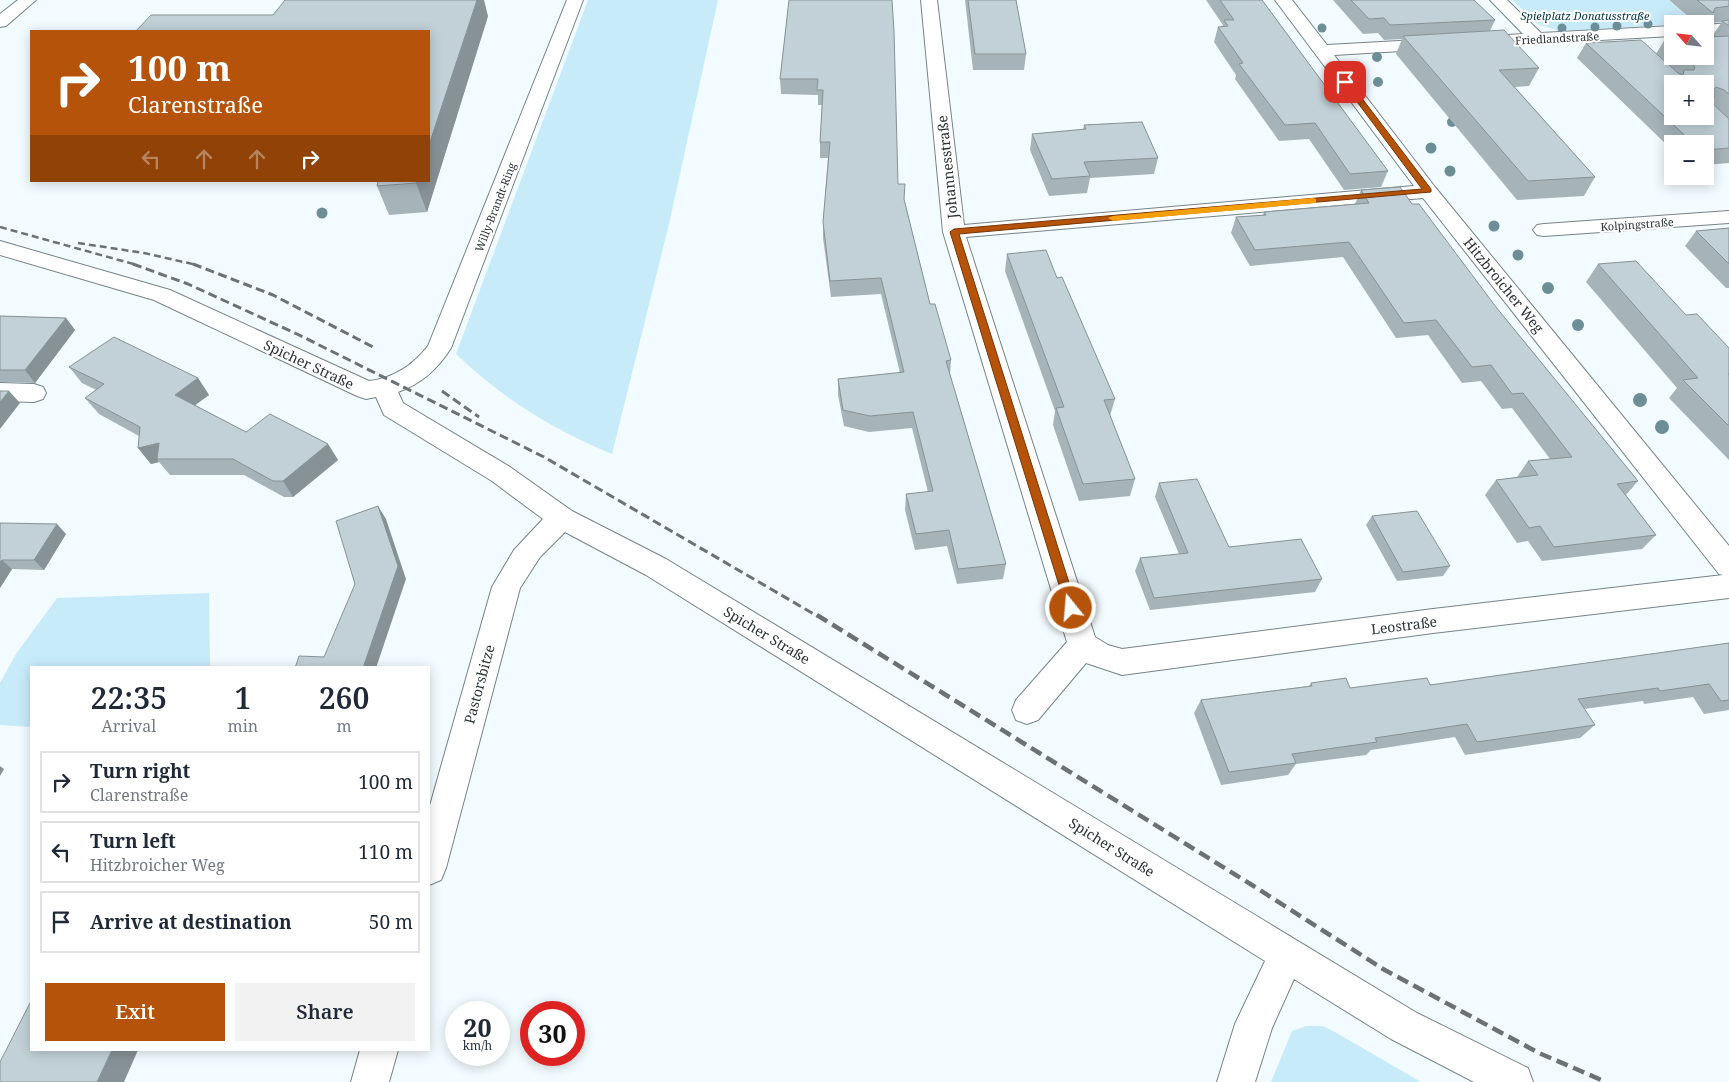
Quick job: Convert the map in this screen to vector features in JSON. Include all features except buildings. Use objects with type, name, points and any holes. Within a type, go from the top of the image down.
[{"type":"street","points":[[0,22],[28,0]]},
{"type":"street","name":"Willy-Brandt-Ring","points":[[384,389],[400,384],[414,374],[429,362],[439,348],[575,0]]},
{"type":"street","name":"Johannesstraße","points":[[929,0],[954,232],[1083,645]]},
{"type":"street","name":"Hitzbroicher Weg","points":[[1283,0],[1428,191],[1729,566]]},
{"type":"street","points":[[1498,0],[1537,39]]},
{"type":"street","points":[[1714,29],[1729,28]]},
{"type":"street","name":"Friedlandstraße","points":[[1322,51],[1664,32]]},
{"type":"street","points":[[1620,34],[1641,53]]},
{"type":"street","points":[[954,232],[1428,191]]},
{"type":"street","name":"Kolpingstraße","points":[[1544,230],[1729,217]]},
{"type":"street","name":"Spicher Straße","points":[[0,248],[162,295],[352,385],[366,390],[384,389],[393,409],[501,474],[562,518],[656,567],[1404,1026],[1514,1082]]},
{"type":"street","points":[[0,392],[34,393]]},
{"type":"street","name":"Pastorsbitze","points":[[430,864],[506,587],[531,546],[562,518]]},
{"type":"street","name":"Leostraße","points":[[1083,645],[1099,655],[1122,662],[1433,621],[1729,586]]},
{"type":"street","points":[[1027,710],[1083,645]]},
{"type":"street","points":[[1236,1082],[1254,1024],[1287,954]]},
{"type":"street","points":[[370,1082],[379,1051]]},
{"type":"green space","points":[[588,0],[718,0],[669,224],[612,454],[568,434],[530,412],[493,386],[456,354]]},
{"type":"green space","name":"Spielplatz Donatusstraße","points":[[1512,0],[1668,0],[1686,15],[1664,15],[1664,25],[1559,31],[1537,24]]},
{"type":"green space","points":[[209,593],[210,666],[30,666],[30,727],[0,725],[0,683],[16,654],[57,598]]},
{"type":"green space","points":[[1306,1026],[1323,1026],[1421,1082],[1271,1082],[1292,1031]]},
{"type":"railway","points":[[0,227],[137,265]]},
{"type":"railway","points":[[78,243],[144,253],[194,264]]},
{"type":"railway","points":[[133,264],[188,284],[297,334],[544,457],[819,617]]},
{"type":"railway","points":[[194,264],[273,295],[375,348]]},
{"type":"railway","points":[[442,391],[479,417]]},
{"type":"railway","points":[[817,615],[1252,885],[1383,969],[1539,1053],[1606,1082]]},
{"type":"slow traffic","points":[[1113,218],[1313,201]]},
{"type":"route","points":[[1071,608],[954,232],[1428,191],[1345,82]]}]
